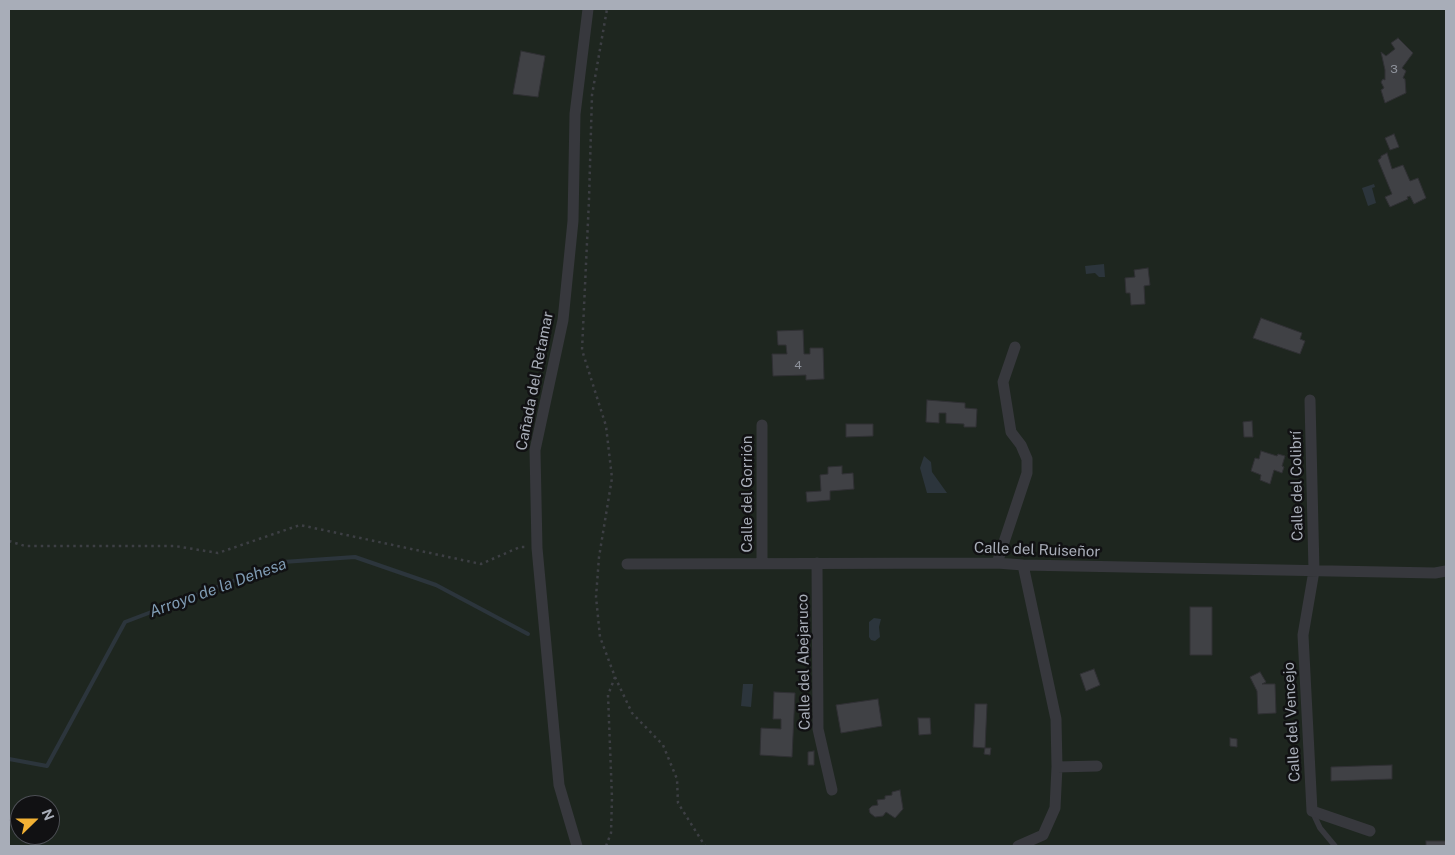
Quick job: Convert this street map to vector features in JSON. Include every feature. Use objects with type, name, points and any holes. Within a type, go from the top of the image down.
[{"type":"street","name":"Cañada del Retamar","points":[[577,846],[559,785],[537,548],[535,450],[563,320],[573,221],[575,114],[588,9]]},
{"type":"street","points":[[997,563],[1027,472],[1027,459],[1021,445],[1011,432],[1003,382],[1015,347]]},
{"type":"street","name":"Calle del Colibrí","points":[[1310,400],[1314,571]]},
{"type":"street","name":"Calle del Gorrión","points":[[762,426],[762,564]]},
{"type":"street","name":"Calle del Abejaruco","points":[[817,563],[818,729],[832,790]]},
{"type":"street","name":"Calle del Ruiseñor","points":[[626,564],[997,563],[1314,571],[1435,573],[1446,571]]},
{"type":"street","points":[[1018,846],[1043,835],[1055,808],[1056,766],[1056,719],[1024,565]]},
{"type":"street","name":"Calle del Vencejo","points":[[1312,811],[1302,635],[1314,571]]},
{"type":"street","points":[[1056,766],[1097,766]]},
{"type":"street","points":[[1312,811],[1370,831]]},
{"type":"lane","points":[[1312,811],[1320,828],[1335,846]]},
{"type":"path","points":[[607,9],[592,95],[582,350],[606,426],[612,478],[599,557],[596,597],[600,637],[614,677],[632,713],[663,745],[677,779],[678,803],[705,846]]},
{"type":"path","points":[[9,541],[25,546],[175,546],[218,553],[300,525],[481,564],[520,547],[537,548]]},
{"type":"path","points":[[606,846],[611,833],[612,798],[608,695],[614,677]]},
{"type":"shaded area","points":[[9,9],[1446,9],[1446,846],[9,846]]},
{"type":"shaded area","points":[[1374,184],[1375,187],[1372,188],[1376,203],[1368,206],[1362,188]]},
{"type":"shaded area","points":[[1104,264],[1105,277],[1099,277],[1095,273],[1086,274],[1085,266]]},
{"type":"shaded area","points":[[924,456],[931,462],[932,472],[947,493],[927,493],[920,468]]},
{"type":"shaded area","points":[[874,618],[881,619],[879,627],[880,637],[875,641],[869,637],[869,622]]},
{"type":"shaded area","points":[[743,684],[753,684],[751,707],[741,706]]},
{"type":"building","points":[[1398,38],[1413,53],[1402,68],[1406,71],[1403,78],[1405,79],[1406,93],[1385,103],[1381,90],[1384,88],[1381,82],[1383,79],[1385,80],[1385,70],[1381,52],[1386,56],[1395,49],[1391,43]]},
{"type":"building","points":[[521,51],[545,56],[538,97],[513,94]]},
{"type":"building","points":[[1394,134],[1399,147],[1390,150],[1385,138]]},
{"type":"building","points":[[1387,153],[1392,169],[1403,165],[1410,181],[1418,178],[1426,198],[1414,204],[1410,196],[1407,197],[1408,199],[1390,207],[1385,197],[1392,194],[1378,160]]},
{"type":"building","points":[[1148,268],[1150,285],[1144,286],[1145,304],[1131,305],[1130,293],[1126,293],[1125,278],[1135,277],[1134,270]]},
{"type":"building","points":[[1261,318],[1302,333],[1300,339],[1305,341],[1300,354],[1253,338]]},
{"type":"building","points":[[803,330],[804,354],[810,354],[810,348],[823,348],[824,379],[806,380],[806,375],[773,376],[772,354],[787,354],[786,345],[778,345],[777,331]]},
{"type":"building","points":[[927,400],[965,403],[965,408],[977,409],[976,427],[964,427],[964,424],[946,423],[946,413],[939,413],[939,423],[926,422]]},
{"type":"building","points":[[1252,421],[1253,437],[1244,437],[1243,422]]},
{"type":"building","points":[[846,424],[873,424],[873,436],[846,437]]},
{"type":"building","points":[[1261,451],[1277,456],[1278,454],[1285,456],[1282,473],[1274,470],[1270,484],[1260,480],[1261,475],[1251,471],[1255,458],[1259,459]]},
{"type":"building","points":[[842,466],[842,474],[853,473],[854,489],[830,491],[830,500],[807,502],[806,492],[821,491],[820,475],[828,474],[828,467]]},
{"type":"building","points":[[1190,607],[1212,607],[1212,655],[1190,655]]},
{"type":"building","points":[[1094,669],[1100,685],[1086,691],[1080,674]]},
{"type":"building","points":[[1260,672],[1266,682],[1262,684],[1275,684],[1276,713],[1258,714],[1257,691],[1250,677]]},
{"type":"building","points":[[774,692],[795,693],[792,757],[760,755],[761,728],[781,729],[781,719],[773,719]]},
{"type":"building","points":[[878,699],[882,726],[841,733],[836,705]]},
{"type":"building","points":[[975,704],[987,704],[985,748],[973,747]]},
{"type":"building","points":[[918,718],[930,718],[931,734],[919,735]]},
{"type":"building","points":[[1296,722],[1296,731],[1287,732],[1288,723]]},
{"type":"building","points":[[1230,738],[1237,739],[1237,747],[1230,746]]},
{"type":"building","points":[[985,748],[991,748],[990,755],[984,754]]},
{"type":"building","points":[[814,751],[814,765],[808,765],[808,752]]},
{"type":"building","points":[[1392,765],[1392,779],[1331,781],[1331,767]]},
{"type":"building","points":[[900,790],[903,809],[895,818],[886,812],[883,816],[875,817],[870,813],[869,809],[872,806],[878,805],[877,800],[885,799],[885,796],[892,795],[892,792]]},
{"type":"building","points":[[1426,841],[1446,841],[1446,846],[1426,846]]},
{"type":"waterway","name":"Arroyo de la Dehesa","points":[[9,759],[47,766],[125,622],[283,562],[355,557],[436,585],[528,634]]}]
